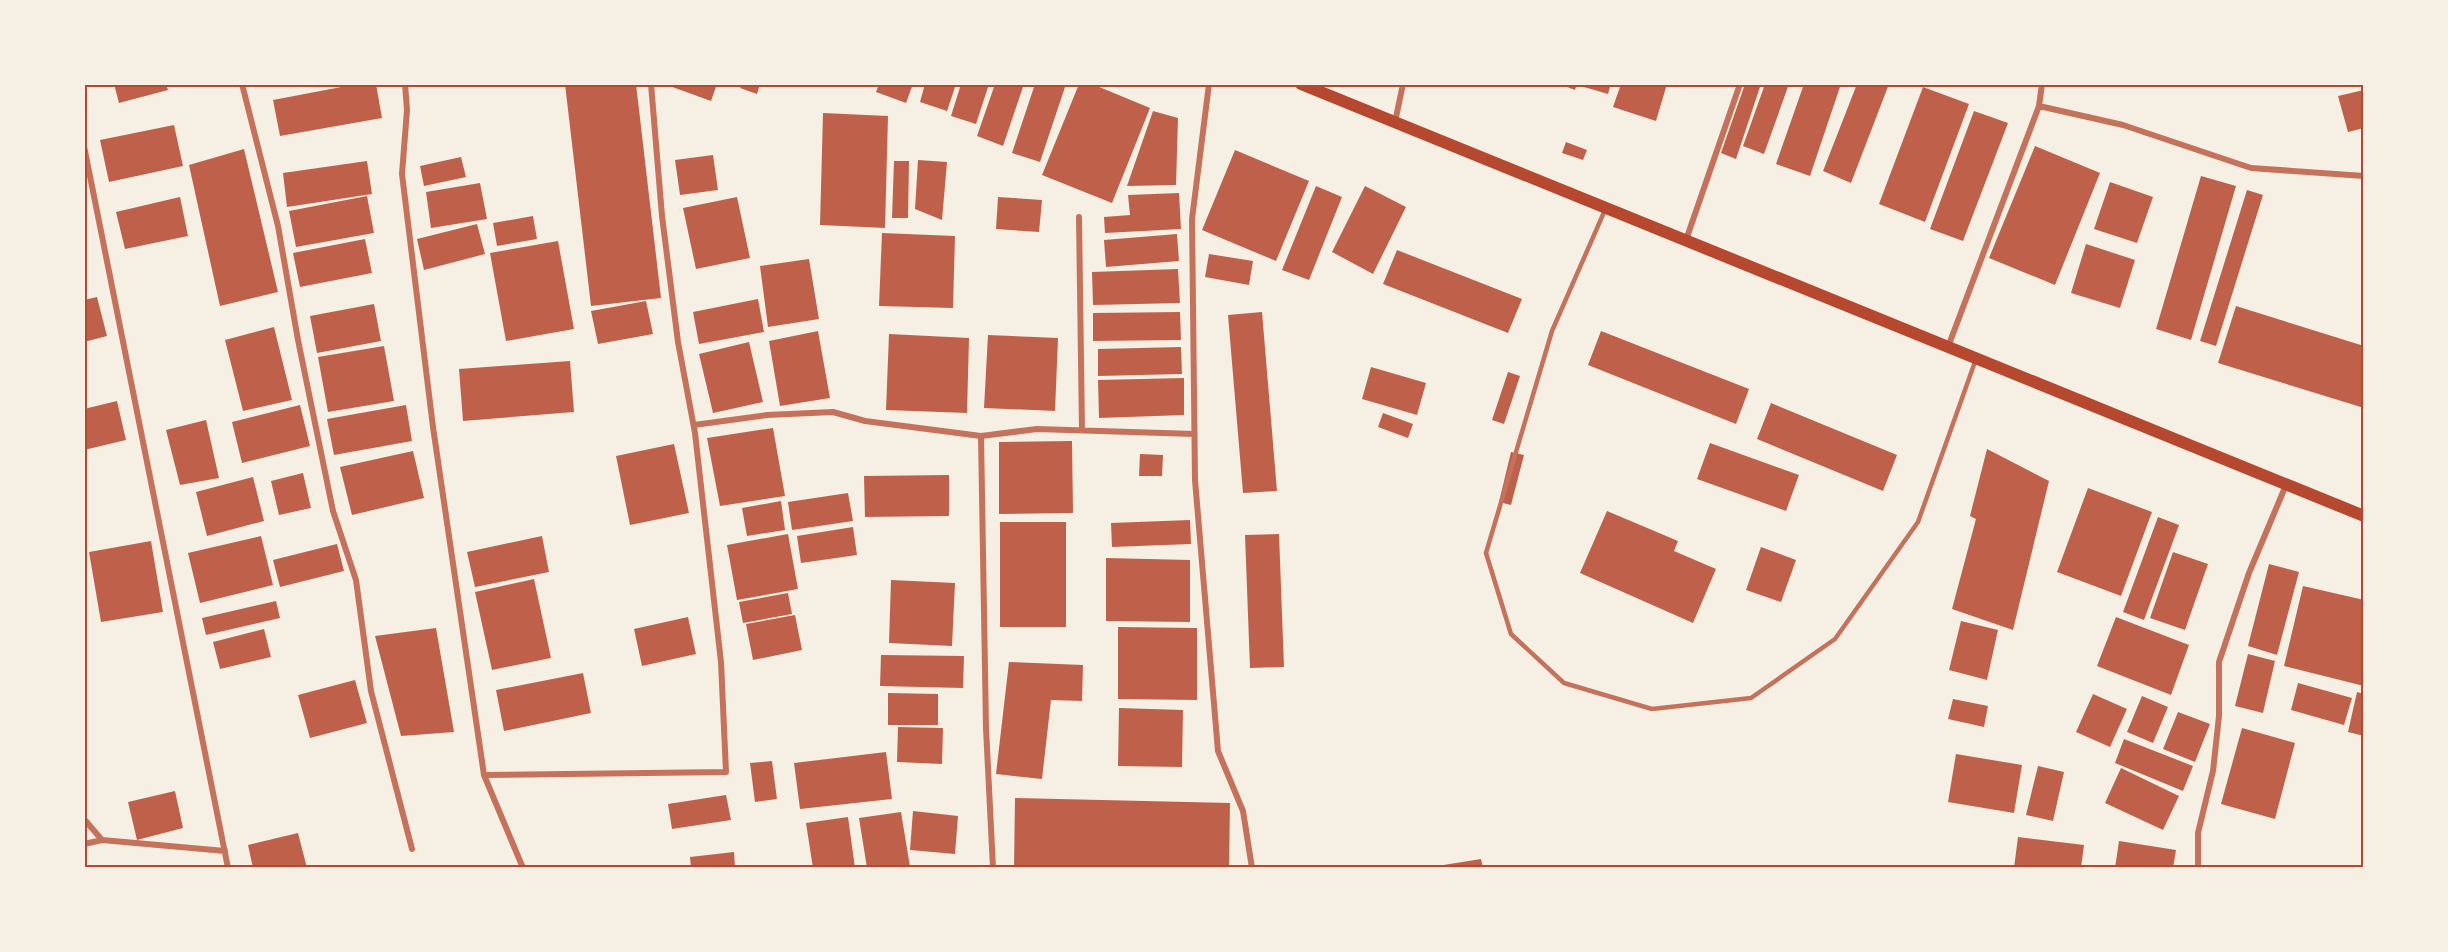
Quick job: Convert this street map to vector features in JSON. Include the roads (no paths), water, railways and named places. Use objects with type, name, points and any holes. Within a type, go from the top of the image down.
[{"type":"main road","points":[[1301,84],[2364,516]]},
{"type":"street","points":[[242,84],[278,226],[298,340],[333,511],[356,580],[370,691],[412,849]]},
{"type":"street","points":[[405,84],[407,110],[402,174],[433,427],[484,775],[523,868]]},
{"type":"street","points":[[484,775],[726,772],[721,662],[694,426],[678,342],[662,216],[651,84]]},
{"type":"street","points":[[1209,84],[1192,219],[1194,480],[1218,751],[1243,811],[1252,868]]},
{"type":"street","points":[[1395,122],[1403,84]]},
{"type":"street","points":[[1686,240],[1740,84]]},
{"type":"street","points":[[1948,347],[2039,106],[2042,84]]},
{"type":"street","points":[[2039,106],[2122,125],[2251,168],[2364,176]]},
{"type":"street","points":[[84,146],[228,868]]},
{"type":"street","points":[[1079,218],[1082,430]]},
{"type":"street","points":[[694,426],[767,415],[833,412],[865,421],[981,436],[1037,429],[1194,434]]},
{"type":"street","points":[[981,436],[986,728],[993,868]]},
{"type":"street","points":[[2198,868],[2198,833],[2213,771],[2219,716],[2219,662],[2249,573],[2286,484]]},
{"type":"street","points":[[84,819],[102,840]]},
{"type":"street","points":[[84,844],[102,840],[225,851]]},
{"type":"lane","points":[[1606,207],[1552,331],[1486,553],[1510,634],[1564,683],[1652,709],[1751,698],[1835,639],[1918,522],[1976,359]]}]
